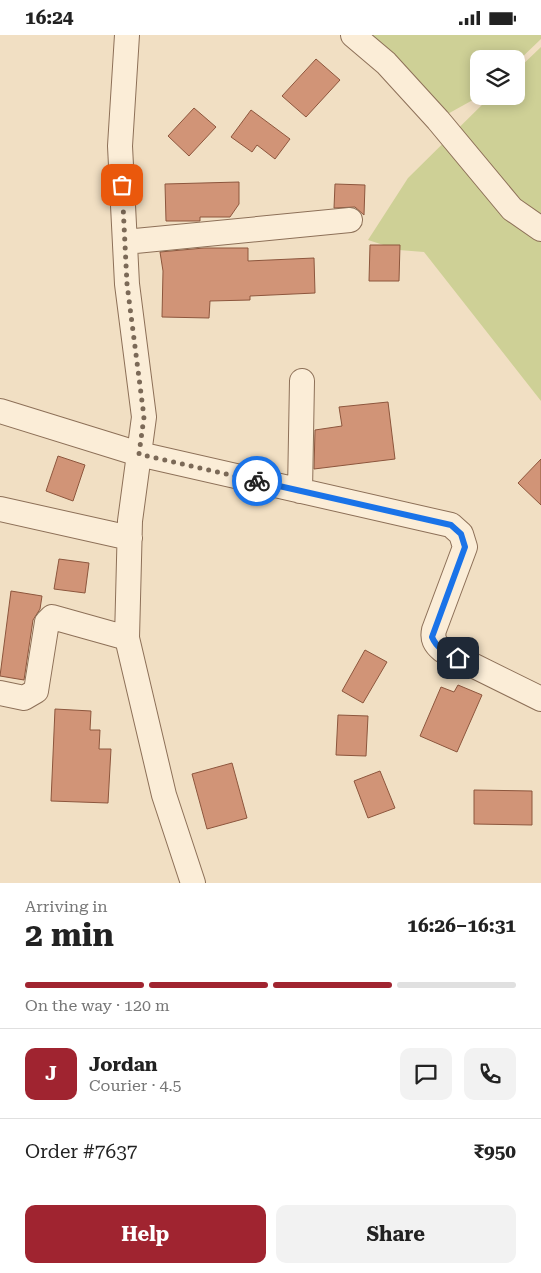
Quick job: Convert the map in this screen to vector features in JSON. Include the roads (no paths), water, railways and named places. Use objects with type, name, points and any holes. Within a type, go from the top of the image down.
[{"type":"street","points":[[127,35],[120,146],[127,284],[144,417],[130,538],[127,638],[164,795],[192,883]]},
{"type":"street","points":[[353,35],[386,63],[438,120],[512,209],[541,229]]},
{"type":"street","points":[[125,242],[350,220]]},
{"type":"street","points":[[300,491],[302,381]]},
{"type":"street","points":[[0,411],[139,454],[451,525],[461,534],[465,547],[434,630],[432,637],[435,644],[442,650],[541,699]]},
{"type":"street","points":[[0,509],[130,538]]},
{"type":"street","points":[[0,693],[24,698],[36,691],[48,618],[57,617],[127,638]]}]
